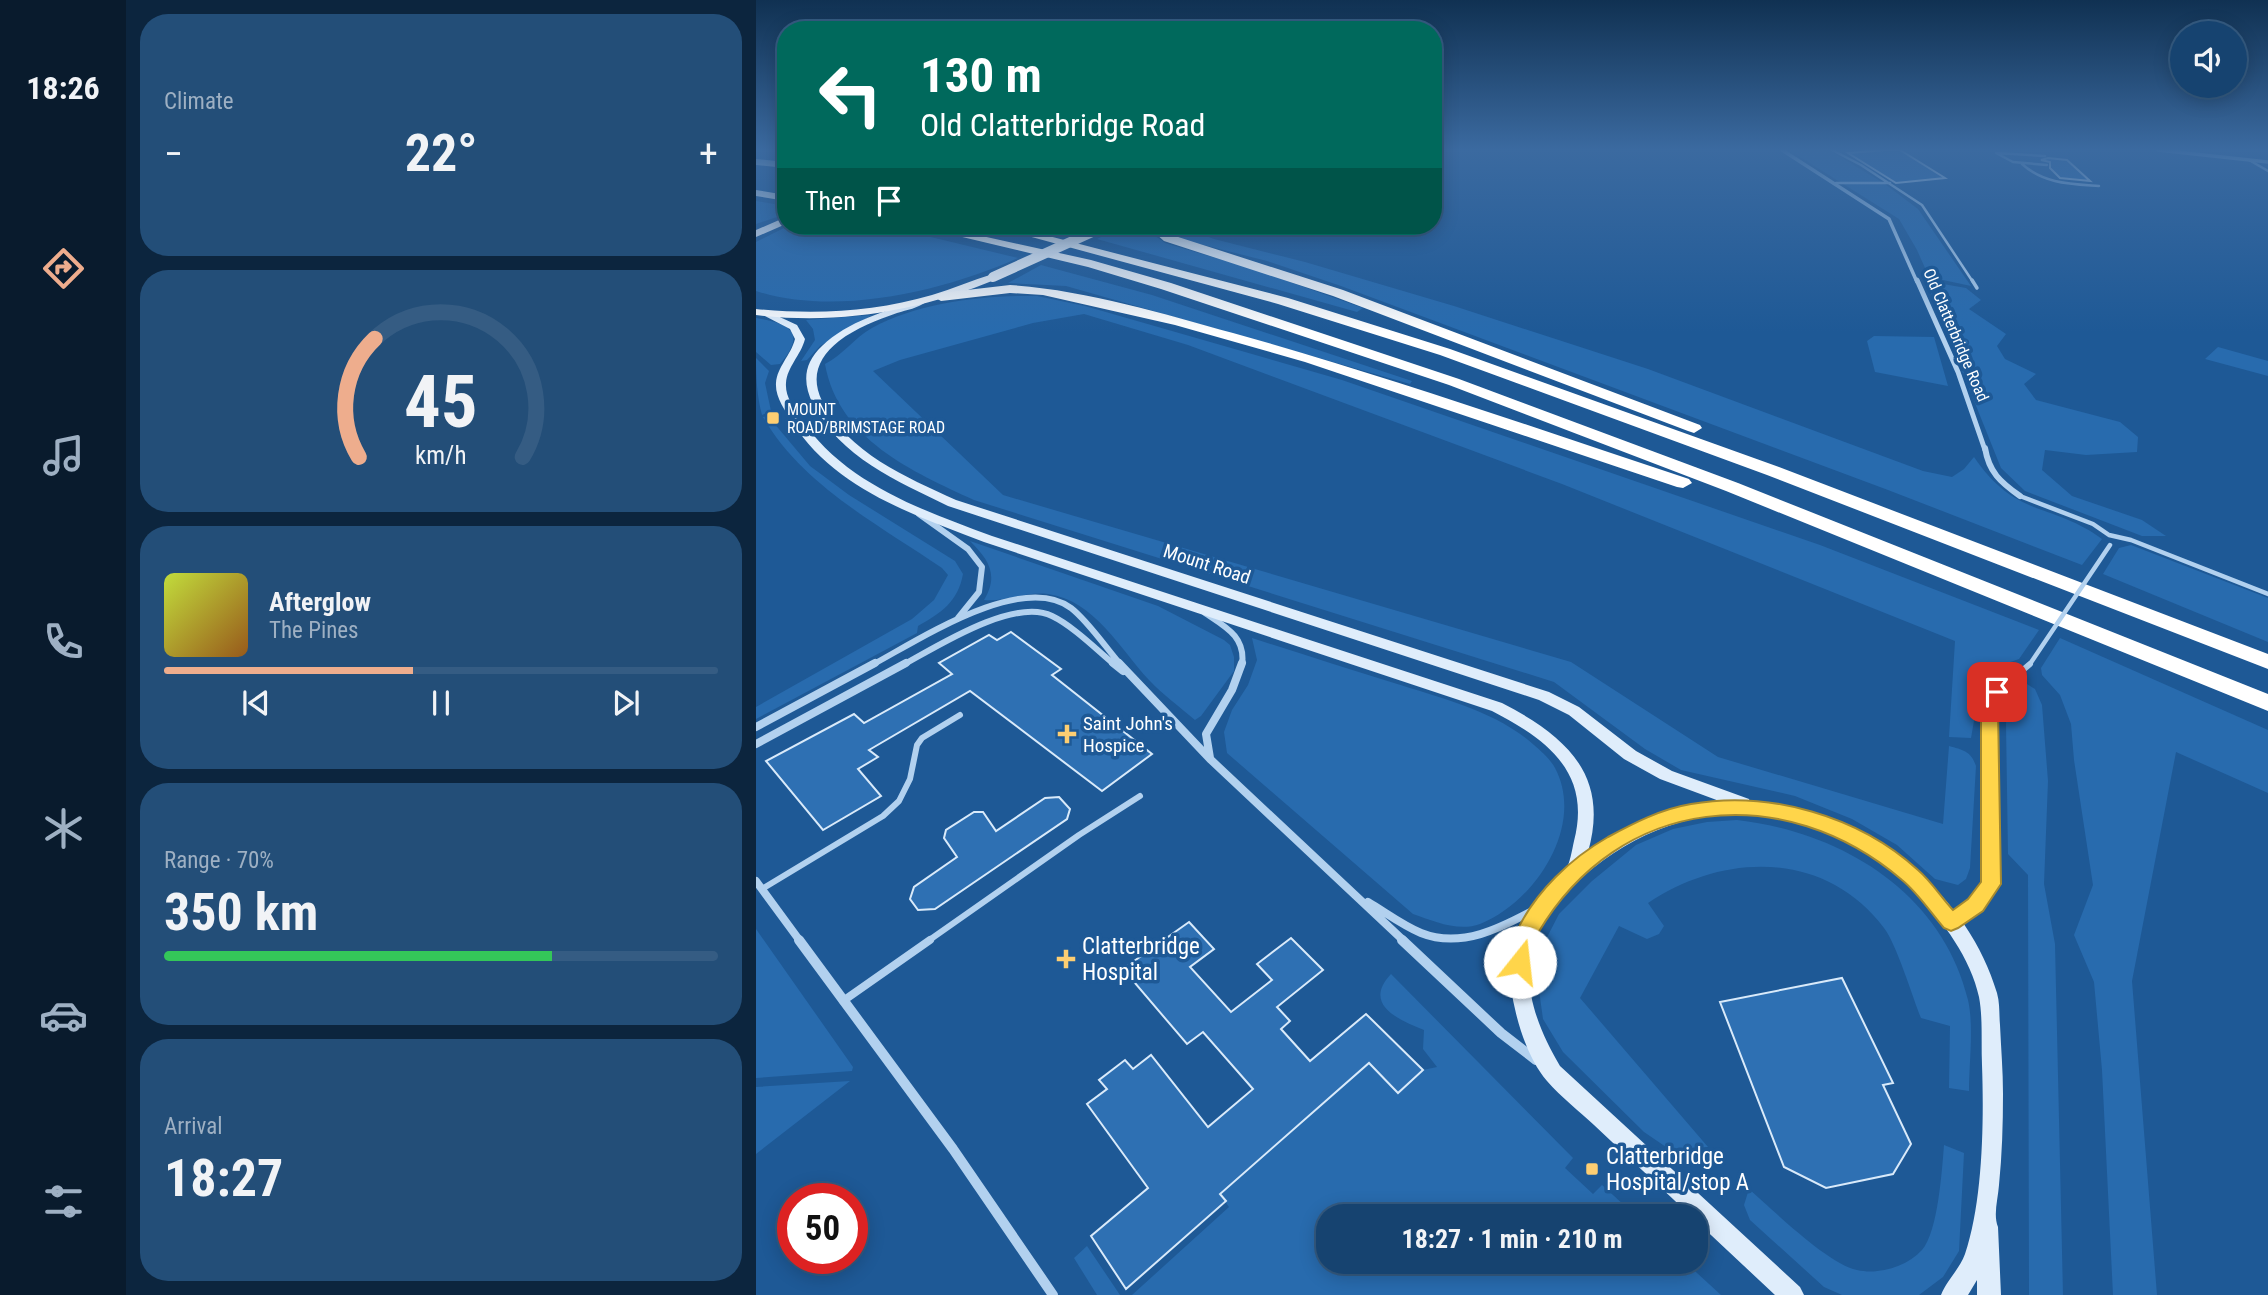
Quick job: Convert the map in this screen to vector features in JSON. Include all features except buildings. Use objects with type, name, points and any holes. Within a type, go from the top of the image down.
[{"type":"highway","points":[[962,235],[1091,264],[1292,327],[1467,387],[1732,487],[2268,704]]},
{"type":"highway","points":[[1032,235],[1283,300],[1445,352],[1773,471],[2268,663]]},
{"type":"highway","points":[[1164,235],[1338,293],[1794,467],[2059,580]]},
{"type":"highway","points":[[941,297],[1010,289],[1043,291],[1178,322],[1310,359],[1930,567]]},
{"type":"main road","points":[[756,234],[777,224]]},
{"type":"main road","points":[[761,313],[795,316],[858,313],[941,297],[993,277],[1085,235]]},
{"type":"main road","name":"Mount Road","points":[[924,301],[881,316],[846,334],[822,352],[812,366],[811,386],[818,405],[830,423],[869,459],[952,503],[1544,696],[1574,711],[1630,755],[1666,775],[1755,808]]},
{"type":"main road","points":[[761,313],[794,327],[800,339],[780,383],[785,401],[797,425],[817,448],[842,469],[911,509],[988,539],[1497,707],[1533,725],[1560,744],[1574,766],[1583,791],[1586,819],[1574,871]]},
{"type":"main road","points":[[1792,1295],[1553,1073],[1534,1041],[1522,1005],[1520,973],[1526,934],[1574,871],[1592,855],[1649,824],[1689,811],[1755,808],[1795,814],[1827,824],[1864,843],[1911,875],[1962,937],[1988,997],[1994,1086],[1986,1208],[1989,1295]]},
{"type":"main road","points":[[1953,1295],[1973,1263],[1986,1208]]},
{"type":"street","name":"Old Clatterbridge Road","points":[[1878,210],[1894,226],[1967,394],[1984,441],[1988,465],[2000,482],[2020,496]]},
{"type":"street","points":[[911,509],[968,549],[982,567],[979,592],[955,621]]},
{"type":"street","points":[[756,727],[955,621],[1008,600],[1044,598],[1058,601],[1071,608],[1100,638],[1134,680],[1210,759],[1501,1033],[1553,1073]]},
{"type":"street","points":[[1201,610],[1230,631],[1242,644],[1244,667],[1206,734],[1210,759]]},
{"type":"street","points":[[756,744],[981,623],[1021,612],[1037,611],[1060,620],[1134,680]]},
{"type":"street","points":[[1951,922],[1975,905],[1991,884],[1989,710],[1997,692]]},
{"type":"street","points":[[759,885],[953,1149],[1053,1295]]},
{"type":"street","points":[[1358,896],[1424,934],[1462,939],[1501,929],[1547,903]]},
{"type":"lane","points":[[1926,210],[1977,288]]},
{"type":"lane","points":[[2020,496],[2093,524],[2109,535],[2131,540],[2268,594]]},
{"type":"lane","points":[[1997,692],[2030,664],[2110,545],[2109,535]]},
{"type":"lane","points":[[759,885],[883,816],[899,801],[910,779],[917,745],[922,738],[960,715]]},
{"type":"lane","points":[[843,1001],[1079,835],[1140,796]]},
{"type":"shaded area","points":[[756,210],[777,210],[777,217],[756,224]]},
{"type":"shaded area","points":[[1885,210],[1919,210],[1971,286],[1929,277],[1899,219]]},
{"type":"shaded area","points":[[777,232],[777,235],[922,235],[1018,258],[957,281],[924,290],[855,301],[820,301],[787,298],[756,291],[756,242]]},
{"type":"shaded area","points":[[1105,235],[1154,235],[1165,243],[1253,269],[1363,308],[1357,312],[1097,239]]},
{"type":"shaded area","points":[[1176,235],[1204,235],[1454,306],[1648,369],[1923,471],[1952,477],[1964,469],[1974,457],[2005,491],[2035,507],[2084,527],[2102,539],[2082,565],[1341,286],[1267,261],[1184,240]]},
{"type":"shaded area","points":[[1041,265],[1152,295],[1412,381],[1410,384],[1066,286],[1008,283]]},
{"type":"shaded area","points":[[1926,281],[1966,288],[1981,300],[1969,309],[2006,334],[1997,346],[2005,359],[2036,374],[2024,384],[2036,400],[2120,422],[2138,437],[2137,452],[2086,455],[2045,450],[2042,470],[2072,496],[2142,520],[2166,536],[2142,536],[2025,491],[2001,468]]},
{"type":"shaded area","points":[[1037,296],[1085,306],[1342,380],[1820,545],[2039,630],[2019,659],[1993,668],[1981,681],[1971,738],[1949,737],[1955,641],[1562,484],[1188,345],[1084,314],[1033,323],[900,360],[873,371],[1003,495],[1571,662],[1718,757],[1943,824],[1949,746],[1962,750],[1972,757],[1976,766],[1970,868],[1966,879],[1958,885],[1935,879],[1897,845],[1852,819],[1795,796],[1681,770],[1645,749],[1554,682],[974,500],[881,450],[845,413],[833,390],[825,364],[872,328],[931,306],[974,299]]},
{"type":"shaded area","points":[[872,315],[820,346],[807,360],[801,361],[815,340],[813,329],[806,320]]},
{"type":"shaded area","points":[[756,318],[778,323],[791,331],[792,344],[780,364],[771,365],[756,352]]},
{"type":"shaded area","points":[[1874,336],[1934,337],[1948,386],[1875,372],[1867,341]]},
{"type":"shaded area","points":[[2218,347],[2268,361],[2268,376],[2205,359]]},
{"type":"shaded area","points":[[756,358],[769,371],[765,383],[771,411],[762,415],[757,387]]},
{"type":"shaded area","points":[[768,416],[810,466],[849,495],[955,561],[963,574],[953,599],[941,611],[918,626],[917,633],[756,719],[756,707],[912,619],[934,600],[948,575],[942,568],[820,483],[779,441],[763,417]]},
{"type":"shaded area","points":[[970,541],[1158,606],[1230,645],[1234,657],[1234,671],[1201,716],[1195,720],[1154,685],[1105,628],[1079,606],[1064,598],[1040,593],[984,600],[991,583],[990,568]]},
{"type":"shaded area","points":[[2131,545],[2268,598],[2268,642],[2103,574],[2119,548]]},
{"type":"shaded area","points":[[1252,638],[1467,707],[1503,723],[1534,745],[1555,768],[1563,790],[1564,814],[1559,837],[1536,881],[1500,914],[1480,924],[1454,926],[1413,914],[1227,753],[1224,732],[1232,710],[1248,685],[1257,660]]},
{"type":"shaded area","points":[[2060,638],[2268,730],[2268,793],[2176,752],[2132,981],[2157,1295],[2113,1295],[2102,1070],[2094,982],[2074,935],[2093,885],[2071,724],[2060,695],[2042,675],[2041,668]]},
{"type":"shaded area","points":[[2027,684],[2035,689],[2042,705],[2048,781],[2044,884],[2055,944],[2063,1295],[2029,1295],[2028,875],[2008,854],[2006,724],[2009,694],[2017,685]]},
{"type":"shaded area","points":[[1737,820],[1776,827],[1813,838],[1849,854],[1882,874],[1911,899],[1936,928],[1955,962],[1968,1000],[1971,1033],[1969,1091],[1949,1088],[1950,1026],[1921,1018],[1899,958],[1884,928],[1860,902],[1833,884],[1803,872],[1772,867],[1741,868],[1709,874],[1678,886],[1648,903],[1664,926],[1659,934],[1647,939],[1619,926],[1580,998],[1708,1147],[1669,1149],[1644,1132],[1563,1052],[1543,1019],[1538,983],[1542,947],[1559,914],[1592,881],[1636,845],[1673,829],[1707,822]]},
{"type":"shaded area","points":[[756,929],[853,1067],[852,1071],[756,1078]]},
{"type":"shaded area","points":[[1391,974],[1573,1158],[1565,1168],[1593,1194],[1602,1185],[1623,1204],[1316,1204],[1316,1274],[1698,1274],[1721,1295],[1132,1295],[1229,1207],[1220,1194],[1369,1063],[1398,1093],[1423,1070],[1437,1067],[1423,1049],[1424,1030],[1395,1016],[1382,1003],[1380,994]]},
{"type":"shaded area","points":[[850,1081],[756,1154],[756,1087]]},
{"type":"shaded area","points":[[1944,1145],[1964,1153],[1959,1251],[1943,1277],[1919,1295],[1842,1295],[1824,1287],[1750,1220],[1744,1205],[1749,1189],[1801,1235],[1845,1266],[1865,1271],[1892,1268],[1916,1256],[1932,1230]]},
{"type":"shaded area","points":[[1087,1246],[1120,1295],[1097,1295],[1074,1258]]},
{"type":"place","name":"MOUNT ROAD/BRIMSTAGE ROAD","points":[[773,418]]},
{"type":"place","name":"Saint John's Hospice","points":[[1067,734]]},
{"type":"place","name":"Clatterbridge Hospital","points":[[1066,959]]},
{"type":"place","name":"Clatterbridge Hospital/stop A","points":[[1592,1169]]},
{"type":"route","points":[[1520,962],[1526,934],[1574,871],[1592,855],[1622,837],[1649,824],[1689,811],[1755,808],[1795,814],[1827,824],[1864,843],[1911,875],[1951,922],[1975,905],[1991,884],[1993,832],[1989,710],[1997,692]]}]
